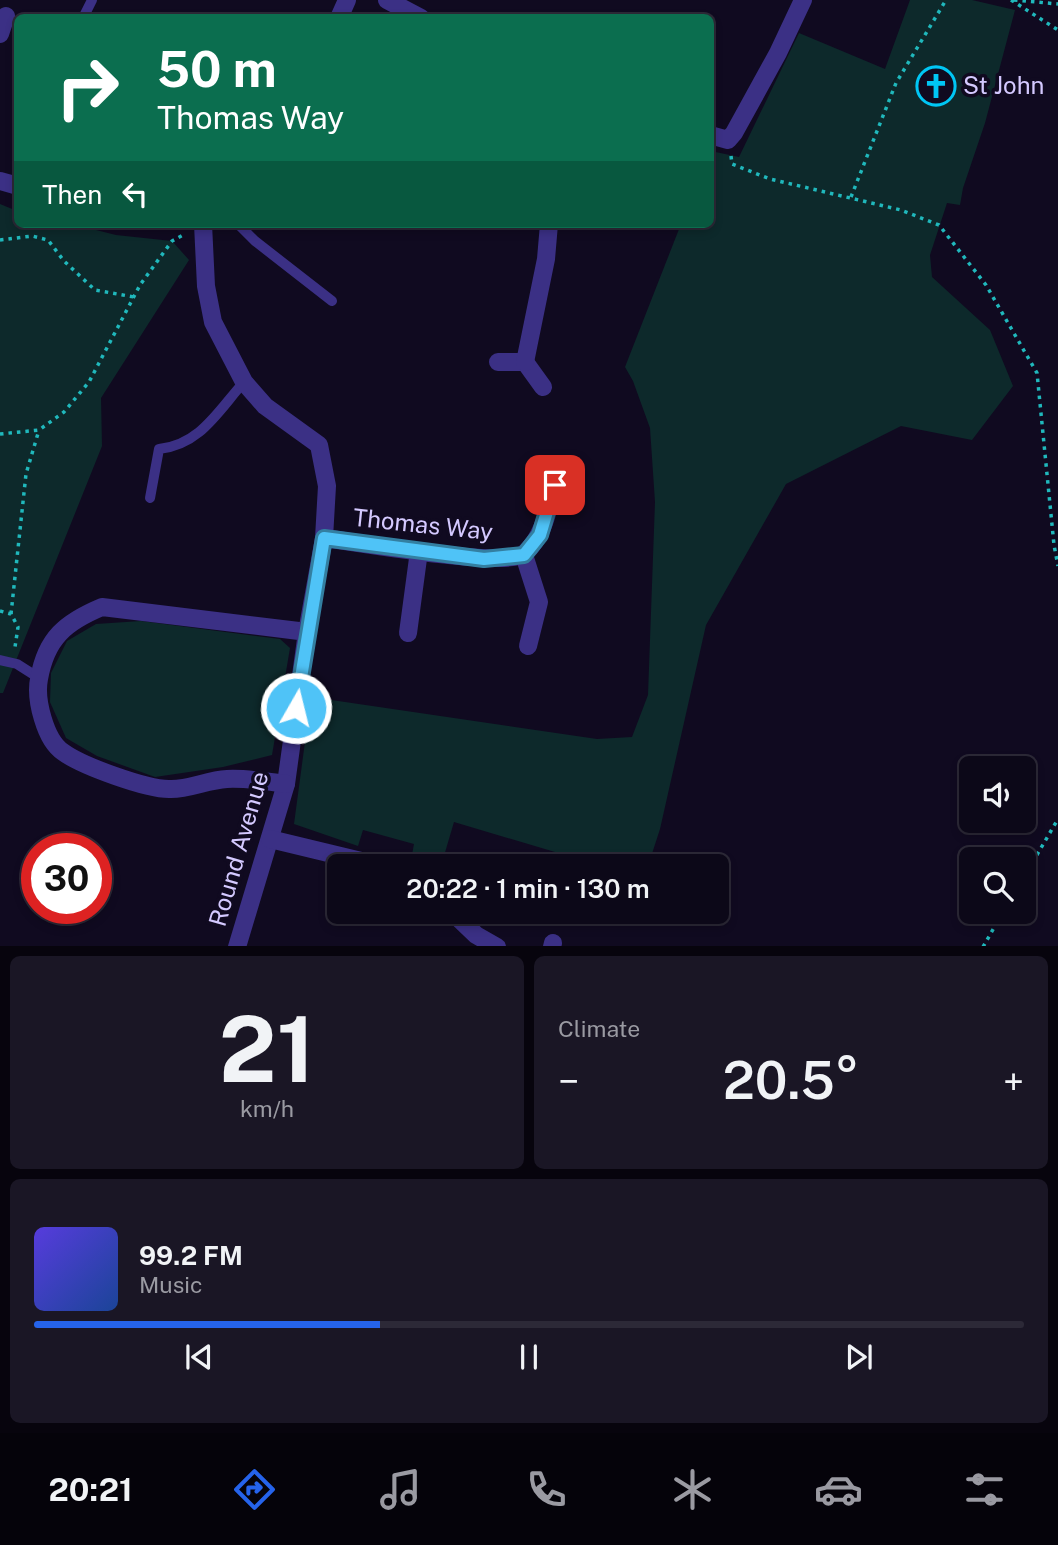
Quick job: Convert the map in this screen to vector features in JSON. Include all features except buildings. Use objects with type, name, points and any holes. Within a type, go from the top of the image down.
[{"type":"street","points":[[387,0],[413,14]]},
{"type":"street","points":[[719,137],[734,134],[803,0]]},
{"type":"street","points":[[0,34],[6,16]]},
{"type":"street","name":"Round Avenue","points":[[203,228],[206,286],[213,322],[244,382],[265,405],[319,445],[327,486],[324,538],[307,632],[286,784],[237,946]]},
{"type":"street","points":[[543,387],[525,362],[546,259],[549,228]]},
{"type":"street","points":[[498,362],[525,362]]},
{"type":"street","name":"Thomas Way","points":[[324,538],[484,559],[524,555],[540,535],[555,485]]},
{"type":"street","points":[[408,633],[419,551]]},
{"type":"street","points":[[524,555],[540,602],[528,646]]},
{"type":"street","points":[[286,784],[225,779],[172,789],[153,788],[89,765],[61,751],[46,728],[37,692],[44,659],[56,635],[77,617],[102,607],[307,632]]},
{"type":"street","points":[[270,839],[332,854]]},
{"type":"street","points":[[465,924],[476,935],[495,946]]},
{"type":"lane","points":[[242,228],[254,241],[332,301]]},
{"type":"lane","points":[[150,498],[159,449],[176,447],[197,436],[244,382]]},
{"type":"lane","points":[[0,660],[17,664],[39,678]]},
{"type":"path","points":[[851,197],[896,83],[946,0]]},
{"type":"path","points":[[1012,0],[1058,4]]},
{"type":"path","points":[[1012,0],[1058,30]]},
{"type":"path","points":[[719,137],[732,164],[770,179],[826,194],[851,197],[939,225],[986,285],[1037,373],[1058,566]]},
{"type":"path","points":[[0,434],[39,430],[64,412],[89,382],[134,298],[172,241],[196,228]]},
{"type":"path","points":[[0,240],[32,236],[48,240],[64,261],[95,290],[134,298]]},
{"type":"path","points":[[12,663],[18,627],[11,614],[26,474],[39,430]]},
{"type":"path","points":[[0,611],[11,614]]},
{"type":"path","points":[[1036,857],[1058,819]]},
{"type":"path","points":[[984,946],[996,924]]},
{"type":"green space","points":[[910,0],[972,0],[1015,10],[960,205],[947,203],[930,255],[932,277],[990,330],[1013,386],[972,440],[901,426],[786,484],[706,625],[660,829],[652,854],[562,854],[454,822],[445,854],[412,854],[414,844],[363,830],[358,846],[294,824],[311,697],[597,739],[632,737],[648,695],[655,502],[650,428],[625,367],[679,228],[714,228],[714,152],[739,157],[799,33],[885,69]]},
{"type":"green space","points":[[0,204],[14,210],[14,228],[88,228],[116,235],[172,241],[189,260],[101,398],[102,446],[3,693],[0,693]]},
{"type":"green space","points":[[141,621],[280,639],[290,648],[272,755],[223,767],[155,777],[97,756],[66,738],[50,702],[51,673],[67,641],[96,624]]},
{"type":"place","name":"St John","points":[[936,86]]},
{"type":"route","points":[[296,708],[324,538],[484,559],[513,558],[524,555],[540,535],[555,485]]}]
